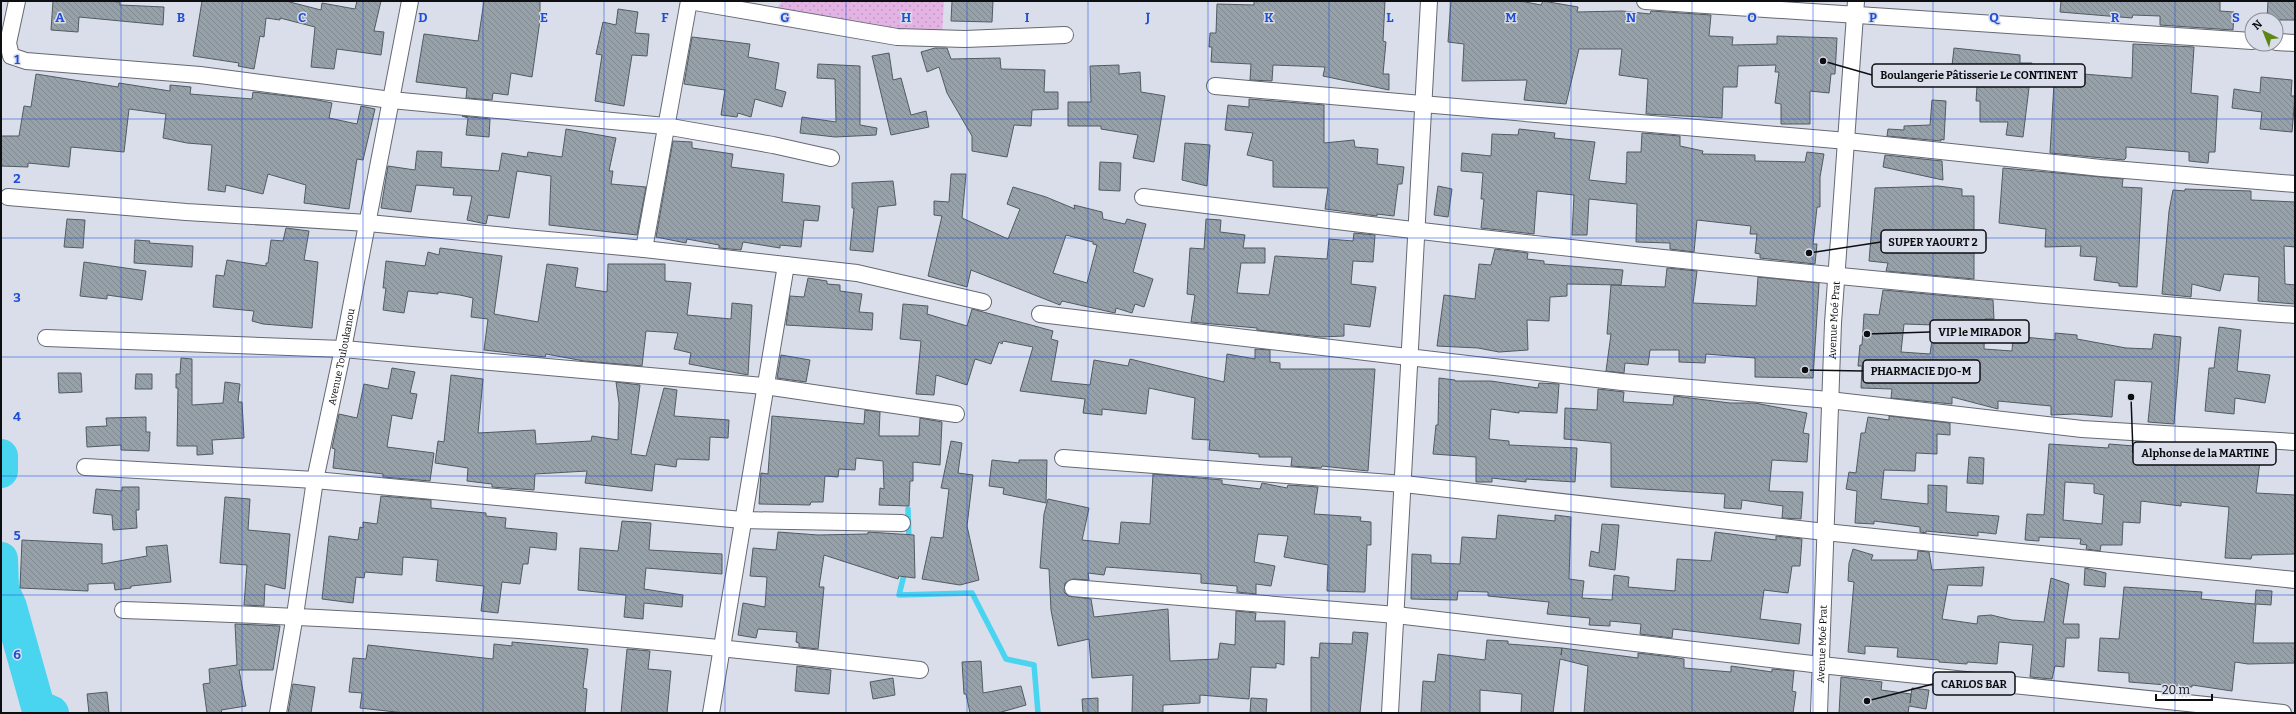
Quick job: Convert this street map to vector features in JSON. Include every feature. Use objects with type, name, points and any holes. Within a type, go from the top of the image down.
[{"type":"street","points":[[17,1],[8,43],[11,56],[26,61],[200,76],[391,100],[665,126],[772,145],[831,158]]},
{"type":"street","name":"Avenue Touloukanou","points":[[278,713],[295,616],[315,480],[368,223],[410,1]]},
{"type":"street","points":[[644,249],[665,126],[689,1],[897,37],[965,39],[1065,35]]},
{"type":"street","points":[[1390,713],[1399,538],[1404,484],[1429,1]]},
{"type":"street","points":[[1645,1],[1856,8],[2244,40]]},
{"type":"street","name":"Avenue Moé Prat","points":[[1819,713],[1829,400],[1856,8]]},
{"type":"street","points":[[2284,43],[2295,44]]},
{"type":"street","points":[[1215,86],[1847,141],[2101,168],[2295,184]]},
{"type":"street","points":[[8,197],[186,212],[368,223],[644,249],[857,273],[983,302]]},
{"type":"street","points":[[1144,198],[1417,232],[1837,276],[2091,300],[2295,315]]},
{"type":"street","points":[[711,713],[742,520],[786,265]]},
{"type":"street","points":[[1040,314],[1622,382],[1829,400],[2082,429],[2295,442]]},
{"type":"street","points":[[46,338],[343,349],[765,386],[956,414]]},
{"type":"street","points":[[1063,458],[1404,484],[1825,532],[2295,580]]},
{"type":"street","points":[[85,467],[315,480],[742,520],[902,523]]},
{"type":"street","points":[[1073,588],[1396,615],[1821,665],[2283,713]]},
{"type":"street","points":[[123,610],[295,616],[506,629],[721,647],[920,670]]},
{"type":"shaded area","points":[[782,1],[944,1],[942,35],[897,35],[775,11]]},
{"type":"building","points":[[53,1],[104,1],[120,2],[120,5],[164,7],[163,25],[79,17],[78,32],[51,30]]},
{"type":"building","points":[[202,1],[286,1],[321,10],[322,3],[355,9],[357,1],[381,1],[374,31],[384,32],[381,55],[337,49],[334,69],[311,67],[315,27],[280,18],[280,20],[266,18],[264,37],[260,36],[254,69],[238,66],[239,63],[193,56]]},
{"type":"building","points":[[484,1],[540,1],[540,20],[532,77],[511,73],[508,95],[493,93],[492,100],[466,98],[467,88],[416,82],[424,34],[478,41]]},
{"type":"building","points":[[952,1],[993,1],[992,22],[951,21]]},
{"type":"building","points":[[1254,1],[1385,1],[1383,41],[1386,42],[1383,74],[1389,74],[1389,90],[1323,76],[1325,67],[1273,65],[1272,81],[1250,80],[1251,64],[1211,62],[1212,47],[1209,47],[1210,33],[1216,33],[1217,4],[1254,5]]},
{"type":"building","points":[[1451,1],[1520,1],[1541,5],[1543,1],[1578,7],[1577,12],[1622,11],[1650,14],[1651,11],[1711,15],[1709,36],[1733,37],[1732,45],[1777,44],[1777,36],[1837,38],[1835,74],[1831,74],[1829,93],[1810,91],[1810,124],[1781,124],[1781,104],[1775,103],[1779,72],[1775,72],[1776,65],[1738,66],[1737,87],[1723,87],[1722,118],[1646,114],[1648,79],[1619,75],[1622,49],[1579,49],[1566,104],[1524,100],[1527,80],[1462,81],[1464,44],[1448,42]]},
{"type":"building","points":[[2061,1],[2220,1],[2220,11],[2234,12],[2233,30],[2160,25],[2160,16],[2133,15],[2132,18],[2060,12]]},
{"type":"building","points":[[2268,1],[2295,1],[2295,20],[2284,20],[2284,12],[2267,12]]},
{"type":"building","points":[[618,9],[638,12],[635,33],[649,34],[647,56],[632,55],[624,106],[595,101],[602,55],[596,54],[603,22],[616,25]]},
{"type":"building","points":[[692,37],[750,44],[748,57],[779,63],[775,89],[786,92],[782,107],[755,99],[751,117],[738,113],[737,117],[721,115],[725,90],[684,84]]},
{"type":"building","points":[[2133,44],[2194,47],[2191,93],[2218,96],[2215,152],[2209,152],[2208,163],[2189,161],[2189,152],[2126,147],[2126,158],[2124,160],[2050,153],[2055,65],[2071,66],[2071,73],[2132,78]]},
{"type":"building","points":[[935,48],[947,48],[951,59],[1000,58],[1001,69],[1045,70],[1044,92],[1058,92],[1058,109],[1032,110],[1031,126],[1014,125],[1007,157],[972,151],[972,136],[947,93],[939,67],[927,72],[921,52]]},
{"type":"building","points":[[1954,48],[2020,55],[2020,63],[2032,63],[2023,137],[2006,135],[2008,122],[1980,122],[1980,101],[1976,101],[1977,86],[1950,83]]},
{"type":"building","points":[[889,53],[893,80],[901,78],[911,115],[926,111],[929,127],[891,135],[872,56]]},
{"type":"building","points":[[818,64],[860,66],[860,125],[877,128],[876,135],[835,137],[800,133],[802,117],[836,122],[835,79],[817,78]]},
{"type":"building","points":[[1119,65],[1119,74],[1140,72],[1141,92],[1165,96],[1154,162],[1133,158],[1138,135],[1101,129],[1101,126],[1068,126],[1068,102],[1091,102],[1090,66]]},
{"type":"building","points":[[36,74],[118,87],[119,83],[170,91],[170,85],[191,87],[190,94],[252,99],[253,92],[313,99],[332,103],[329,118],[357,124],[361,106],[375,109],[363,160],[357,159],[349,209],[304,203],[306,185],[268,174],[263,194],[226,185],[225,192],[208,190],[212,145],[187,143],[163,138],[166,114],[129,109],[124,152],[71,147],[69,167],[28,163],[28,167],[1,166],[1,136],[19,136],[24,106],[31,107]]},
{"type":"building","points":[[2261,77],[2292,80],[2291,96],[2295,96],[2292,132],[2260,129],[2262,112],[2232,108],[2234,89],[2260,93]]},
{"type":"building","points":[[1249,99],[1324,105],[1324,143],[1354,140],[1355,147],[1378,149],[1377,164],[1404,167],[1402,184],[1398,184],[1394,216],[1377,214],[1377,216],[1325,209],[1328,188],[1273,187],[1273,161],[1247,155],[1253,133],[1225,130],[1228,105],[1249,107]]},
{"type":"building","points":[[1932,100],[1946,101],[1944,140],[1941,139],[1941,141],[1887,136],[1888,129],[1904,130],[1904,126],[1930,125]]},
{"type":"building","points":[[462,116],[490,119],[489,137],[466,135],[468,118]]},
{"type":"building","points":[[566,129],[616,138],[609,171],[613,171],[611,184],[646,187],[637,235],[549,225],[551,176],[517,171],[509,218],[488,215],[486,224],[467,220],[472,196],[453,195],[454,188],[416,185],[411,212],[381,208],[388,166],[415,170],[417,151],[442,152],[441,167],[499,171],[502,153],[527,157],[528,152],[562,157]]},
{"type":"building","points":[[1519,129],[1555,133],[1554,138],[1595,142],[1589,180],[1626,184],[1627,152],[1641,152],[1642,133],[1680,136],[1680,146],[1703,151],[1702,154],[1755,155],[1755,161],[1805,162],[1807,152],[1824,154],[1820,177],[1820,207],[1817,207],[1813,244],[1817,244],[1815,264],[1760,258],[1760,254],[1755,253],[1757,234],[1750,234],[1751,226],[1697,220],[1694,252],[1670,249],[1670,243],[1636,242],[1637,204],[1589,199],[1587,235],[1572,235],[1574,195],[1537,191],[1534,234],[1481,228],[1484,199],[1481,199],[1483,173],[1461,171],[1462,153],[1491,156],[1492,134],[1518,135]]},
{"type":"building","points":[[673,141],[692,142],[692,148],[733,154],[731,167],[784,174],[782,202],[820,206],[818,221],[804,220],[801,247],[780,245],[780,248],[743,242],[741,250],[719,248],[719,245],[687,239],[686,243],[656,237]]},
{"type":"building","points":[[1185,143],[1210,145],[1207,186],[1182,180]]},
{"type":"building","points":[[1885,155],[1942,161],[1943,180],[1883,167]]},
{"type":"building","points":[[1100,162],[1121,163],[1120,191],[1099,190]]},
{"type":"building","points":[[2003,168],[2123,179],[2122,187],[2142,188],[2137,287],[2119,286],[2119,283],[2094,280],[2097,257],[2080,256],[2081,246],[2045,247],[2046,229],[1999,223]]},
{"type":"building","points":[[951,174],[966,174],[962,218],[1008,239],[1020,209],[1007,204],[1013,187],[1046,197],[1075,209],[1074,205],[1102,212],[1103,219],[1125,224],[1127,219],[1146,224],[1133,272],[1153,279],[1144,307],[1135,304],[1132,313],[1116,308],[1115,313],[1062,301],[1060,305],[971,270],[967,287],[928,276],[942,216],[934,215],[934,201],[949,202]],"holes":[[[1066,235],[1093,242],[1093,244],[1097,245],[1087,283],[1053,273]]]},
{"type":"building","points":[[893,181],[896,205],[878,207],[873,252],[850,250],[854,208],[852,208],[852,183]]},
{"type":"building","points":[[1438,186],[1452,189],[1448,217],[1434,215]]},
{"type":"building","points":[[1938,186],[1962,189],[1962,196],[1974,196],[1974,279],[1886,271],[1888,263],[1869,261],[1875,188]]},
{"type":"building","points":[[2185,189],[2251,191],[2251,200],[2295,202],[2295,247],[2284,246],[2285,284],[2295,285],[2295,304],[2258,301],[2259,277],[2224,274],[2220,291],[2192,284],[2191,297],[2162,294],[2169,211],[2173,190],[2185,191]]},
{"type":"building","points":[[67,219],[85,220],[83,248],[64,247]]},
{"type":"building","points":[[1206,219],[1221,220],[1220,232],[1245,235],[1243,248],[1265,248],[1265,263],[1241,263],[1237,293],[1269,295],[1275,256],[1327,259],[1329,239],[1353,241],[1354,233],[1375,235],[1373,262],[1353,261],[1351,284],[1376,287],[1370,327],[1344,324],[1344,336],[1321,337],[1257,330],[1257,328],[1191,322],[1195,295],[1187,294],[1190,248],[1204,249]]},
{"type":"building","points":[[286,228],[309,231],[304,260],[318,262],[312,328],[263,324],[252,321],[254,311],[213,307],[216,275],[224,276],[227,260],[266,266],[266,263],[268,263],[271,240],[283,241]]},
{"type":"building","points":[[135,240],[150,241],[149,243],[193,246],[192,267],[134,263]]},
{"type":"building","points":[[440,248],[502,256],[494,314],[538,322],[547,264],[578,268],[575,287],[607,292],[608,264],[665,264],[665,281],[691,283],[687,315],[731,319],[732,303],[752,305],[748,375],[689,364],[691,353],[674,349],[678,333],[646,331],[642,366],[584,361],[546,354],[545,357],[484,350],[488,319],[471,317],[473,298],[460,295],[438,292],[438,294],[408,291],[404,313],[383,310],[386,288],[383,288],[386,261],[425,266],[428,252],[439,255]]},
{"type":"building","points":[[1495,249],[1528,253],[1527,259],[1544,261],[1544,264],[1623,270],[1621,285],[1567,284],[1567,296],[1550,297],[1549,321],[1527,320],[1528,350],[1499,352],[1478,348],[1437,346],[1444,295],[1475,299],[1479,264],[1491,265]]},
{"type":"building","points":[[84,262],[146,271],[142,300],[107,295],[107,299],[80,296]]},
{"type":"building","points":[[1667,268],[1697,271],[1693,303],[1756,306],[1758,277],[1819,283],[1813,378],[1755,377],[1755,358],[1706,354],[1705,363],[1679,362],[1679,350],[1650,350],[1648,365],[1625,363],[1624,373],[1606,371],[1611,334],[1607,334],[1611,285],[1665,287]]},
{"type":"building","points":[[808,278],[827,281],[827,284],[840,285],[840,291],[862,294],[859,312],[873,313],[872,330],[786,325],[790,296],[804,297]]},
{"type":"building","points":[[1883,290],[1993,300],[1994,319],[1985,319],[1984,349],[2012,351],[2013,336],[2055,340],[2055,333],[2077,335],[2077,339],[2126,348],[2152,349],[2154,334],[2181,337],[2174,424],[2148,422],[2152,382],[2115,380],[2112,417],[2075,414],[2051,415],[2051,406],[1998,401],[1998,409],[1952,397],[1952,404],[1891,398],[1892,389],[1861,388],[1862,366],[1858,366],[1860,345],[1862,345],[1864,314],[1879,315]],"holes":[[[1904,324],[1934,325],[1930,354],[1901,352]]]},
{"type":"building","points":[[903,304],[928,306],[927,314],[967,326],[972,309],[1053,331],[1051,339],[1058,341],[1051,381],[1090,385],[1094,360],[1128,366],[1130,359],[1224,382],[1227,354],[1255,359],[1255,349],[1270,350],[1270,362],[1280,363],[1280,369],[1375,369],[1368,471],[1322,466],[1321,468],[1291,466],[1292,457],[1259,457],[1259,454],[1209,450],[1210,440],[1192,439],[1195,398],[1149,388],[1146,414],[1102,409],[1102,415],[1083,413],[1085,399],[1020,391],[1033,347],[1003,341],[1002,344],[999,342],[991,364],[975,359],[967,385],[936,375],[934,395],[916,394],[921,341],[900,339]]},
{"type":"building","points":[[2219,327],[2241,330],[2237,371],[2270,375],[2265,403],[2235,398],[2234,414],[2205,411],[2209,368],[2214,368]]},
{"type":"building","points":[[781,355],[810,360],[806,382],[777,378]]},
{"type":"building","points":[[181,358],[192,359],[192,405],[223,403],[225,382],[240,384],[238,402],[242,402],[244,438],[212,440],[213,454],[197,455],[197,446],[177,446],[178,388],[176,388],[176,374],[180,374]]},
{"type":"building","points":[[392,368],[415,372],[410,393],[417,394],[412,419],[392,415],[387,447],[434,453],[430,481],[383,477],[383,474],[333,468],[335,449],[332,448],[339,414],[357,418],[364,384],[388,389]]},
{"type":"building","points":[[58,373],[81,373],[82,392],[59,393]]},
{"type":"building","points":[[136,374],[152,374],[152,389],[135,389]]},
{"type":"building","points":[[451,375],[483,379],[478,433],[535,430],[536,444],[591,441],[592,436],[618,440],[619,403],[616,382],[640,385],[631,454],[646,456],[664,388],[677,390],[674,416],[729,420],[728,438],[710,437],[709,460],[677,459],[676,467],[655,464],[652,491],[585,483],[587,471],[535,474],[534,490],[492,487],[492,484],[467,481],[468,468],[435,463],[438,441],[444,442]]},
{"type":"building","points":[[1439,378],[1455,381],[1491,381],[1538,388],[1539,383],[1559,384],[1557,413],[1519,411],[1519,413],[1491,409],[1489,439],[1509,441],[1509,445],[1577,448],[1575,482],[1526,479],[1526,482],[1492,478],[1492,482],[1476,482],[1476,457],[1433,454],[1436,425],[1438,425]]},
{"type":"building","points":[[1598,389],[1624,392],[1623,402],[1673,405],[1674,396],[1730,403],[1755,403],[1807,413],[1803,433],[1809,434],[1807,462],[1772,460],[1769,491],[1803,492],[1801,519],[1782,518],[1783,506],[1742,500],[1741,509],[1724,508],[1725,494],[1611,487],[1611,443],[1564,439],[1565,408],[1597,410]]},
{"type":"building","points":[[865,410],[880,412],[879,436],[919,436],[920,418],[942,422],[940,465],[913,462],[913,481],[910,481],[909,506],[879,505],[880,488],[884,489],[883,461],[856,458],[855,470],[839,469],[838,477],[825,476],[823,502],[811,502],[810,505],[759,504],[761,473],[768,474],[772,416],[864,424]]},
{"type":"building","points":[[1889,416],[1950,423],[1950,435],[1937,434],[1937,454],[1916,453],[1915,471],[1884,470],[1881,499],[1928,504],[1928,485],[1947,486],[1946,512],[1999,516],[1996,534],[1978,532],[1978,536],[1926,531],[1926,533],[1920,532],[1920,527],[1874,521],[1874,524],[1855,523],[1857,491],[1846,489],[1849,472],[1856,473],[1861,433],[1865,433],[1868,417],[1889,420]]},
{"type":"building","points":[[146,417],[146,432],[150,432],[149,451],[121,450],[121,445],[87,447],[86,427],[107,426],[106,418]]},
{"type":"building","points":[[951,441],[962,443],[958,473],[973,475],[967,526],[979,580],[960,585],[922,579],[931,537],[943,538],[949,489],[941,488]]},
{"type":"building","points":[[2049,444],[2108,448],[2109,444],[2134,446],[2133,459],[2170,461],[2172,447],[2222,453],[2222,457],[2260,461],[2256,493],[2295,495],[2295,554],[2252,555],[2251,559],[2225,558],[2229,507],[2181,502],[2181,506],[2141,501],[2140,523],[2123,522],[2122,545],[2101,545],[2100,551],[2086,549],[2087,545],[2080,544],[2081,539],[2039,537],[2039,541],[2025,540],[2027,514],[2044,515]],"holes":[[[2065,482],[2094,484],[2094,493],[2104,495],[2102,524],[2063,520]]]},
{"type":"building","points":[[1969,457],[1984,458],[1983,484],[1967,483]]},
{"type":"building","points":[[992,460],[1019,463],[1019,460],[1047,460],[1046,503],[1003,494],[1004,488],[989,486]]},
{"type":"building","points":[[1153,474],[1222,480],[1222,484],[1260,489],[1262,483],[1287,488],[1288,485],[1318,487],[1314,514],[1361,517],[1360,521],[1371,522],[1371,545],[1367,545],[1365,592],[1327,591],[1328,565],[1284,557],[1288,536],[1258,534],[1254,562],[1275,566],[1271,586],[1256,584],[1256,594],[1237,592],[1237,586],[1201,583],[1201,574],[1106,567],[1104,575],[1088,573],[1089,580],[1073,579],[1065,583],[1064,592],[1068,596],[1091,599],[1094,617],[1168,609],[1170,661],[1218,659],[1220,643],[1235,645],[1236,611],[1256,613],[1255,621],[1285,621],[1284,665],[1276,663],[1276,668],[1251,667],[1249,699],[1200,695],[1200,703],[1163,705],[1163,713],[1132,713],[1133,675],[1092,678],[1089,639],[1058,646],[1051,610],[1049,569],[1040,568],[1044,514],[1048,499],[1089,508],[1082,540],[1119,544],[1121,522],[1150,524]]},
{"type":"building","points":[[122,487],[139,487],[139,510],[136,510],[137,528],[113,530],[112,515],[93,513],[96,489],[122,491]]},
{"type":"building","points":[[381,496],[431,500],[431,508],[486,513],[486,516],[506,518],[505,528],[557,533],[556,550],[530,547],[528,564],[523,564],[520,584],[502,582],[498,613],[481,611],[484,586],[436,581],[438,560],[403,557],[402,575],[365,572],[364,578],[356,577],[353,603],[322,599],[329,536],[358,540],[360,527],[363,528],[363,522],[377,524]]},
{"type":"building","points":[[225,497],[250,499],[248,530],[290,534],[285,589],[265,584],[264,606],[244,605],[247,565],[220,563]]},
{"type":"building","points":[[1498,515],[1555,521],[1555,515],[1571,517],[1569,579],[1584,581],[1582,598],[1612,600],[1614,575],[1629,577],[1628,587],[1675,591],[1677,559],[1711,561],[1715,532],[1776,540],[1776,536],[1802,539],[1800,566],[1792,566],[1788,593],[1764,590],[1760,619],[1801,624],[1799,644],[1673,629],[1672,638],[1640,634],[1641,624],[1610,621],[1610,626],[1589,625],[1590,618],[1547,614],[1549,602],[1488,596],[1488,592],[1458,591],[1457,600],[1411,599],[1412,554],[1431,555],[1431,563],[1460,564],[1462,537],[1496,539]]},
{"type":"building","points":[[622,521],[651,523],[649,550],[722,554],[722,574],[646,568],[644,589],[683,595],[682,607],[644,603],[643,619],[624,617],[626,595],[578,590],[580,548],[618,551]]},
{"type":"building","points":[[1602,524],[1619,525],[1615,570],[1589,566],[1591,551],[1599,553]]},
{"type":"building","points":[[778,532],[818,535],[868,534],[868,532],[914,535],[915,578],[899,576],[898,579],[824,555],[819,587],[824,587],[818,649],[799,647],[799,643],[796,642],[797,632],[758,629],[756,638],[738,635],[743,603],[765,607],[767,577],[750,576],[753,548],[776,550]]},
{"type":"building","points":[[22,540],[102,544],[102,564],[147,556],[146,547],[167,545],[171,582],[131,586],[131,588],[115,590],[114,583],[88,584],[88,591],[20,588]]},
{"type":"building","points":[[1853,549],[1873,555],[1871,560],[1917,560],[1918,551],[1929,552],[1932,570],[1984,567],[1982,586],[1948,585],[1942,619],[1977,624],[1978,616],[1991,615],[2012,620],[2044,622],[2051,578],[2069,584],[2063,624],[2079,624],[2079,638],[2066,638],[2064,667],[2055,666],[2052,679],[2030,677],[2033,645],[1999,642],[1997,664],[1967,662],[1967,664],[1897,657],[1898,648],[1865,646],[1865,654],[1848,652],[1854,582],[1848,581],[1849,563]]},
{"type":"building","points":[[2085,568],[2106,573],[2105,587],[2084,585]]},
{"type":"building","points":[[2124,587],[2202,592],[2201,599],[2255,604],[2256,590],[2272,591],[2271,605],[2256,604],[2253,643],[2295,643],[2295,663],[2248,664],[2235,662],[2232,691],[2192,685],[2192,687],[2129,682],[2129,673],[2098,671],[2100,638],[2119,639]]},
{"type":"building","points":[[235,624],[280,626],[273,670],[239,670],[246,706],[221,710],[222,713],[207,713],[203,684],[210,683],[209,669],[237,665]]},
{"type":"building","points":[[1353,632],[1368,633],[1360,713],[1311,713],[1311,657],[1319,658],[1320,643],[1352,644]]},
{"type":"building","points":[[1487,640],[1508,641],[1508,644],[1562,648],[1638,658],[1638,653],[1671,657],[1684,659],[1684,668],[1731,672],[1731,666],[1772,672],[1772,669],[1794,671],[1792,691],[1796,692],[1793,713],[1584,713],[1588,666],[1560,659],[1553,713],[1521,713],[1522,694],[1480,690],[1480,713],[1421,713],[1423,681],[1435,682],[1438,654],[1485,660]]},
{"type":"building","points":[[512,642],[588,649],[583,688],[587,689],[585,713],[405,713],[360,708],[362,693],[349,692],[353,658],[366,659],[368,645],[493,659],[494,644],[512,646]]},
{"type":"building","points":[[627,649],[650,651],[648,669],[671,671],[667,713],[621,713]]},
{"type":"building","points":[[981,661],[983,693],[1021,686],[1026,705],[998,713],[970,713],[966,694],[964,694],[962,662]]},
{"type":"building","points":[[797,666],[831,670],[829,694],[795,691]]},
{"type":"building","points":[[1841,677],[1882,682],[1881,690],[1911,694],[1910,703],[1912,688],[1929,690],[1926,709],[1909,706],[1908,713],[1839,713]]},
{"type":"building","points":[[893,678],[895,695],[873,699],[870,682]]},
{"type":"building","points":[[293,684],[315,687],[311,713],[288,713]]},
{"type":"building","points":[[107,692],[109,713],[89,713],[87,694]]},
{"type":"building","points":[[1098,698],[1098,713],[1083,713],[1082,699]]},
{"type":"building","points":[[1251,698],[1267,699],[1266,713],[1250,713]]},
{"type":"waterway","points":[[1,456],[1,471]]},
{"type":"waterway","points":[[908,509],[909,541]]},
{"type":"waterway","points":[[1,559],[2,589],[10,607],[38,707],[52,713]]},
{"type":"waterway","points":[[905,571],[899,595],[972,593],[1006,659],[1034,665],[1038,713]]},
{"type":"place","name":"Boulangerie Pâtisserie Le CONTINENT","points":[[1823,61]]},
{"type":"place","name":"SUPER YAOURT 2","points":[[1809,253]]},
{"type":"place","name":"VIP le MIRADOR","points":[[1867,334]]},
{"type":"place","name":"PHARMACIE DJO-M","points":[[1805,370]]},
{"type":"place","name":"Alphonse de la MARTINE","points":[[2131,397]]},
{"type":"place","name":"CARLOS BAR","points":[[1867,701]]}]
